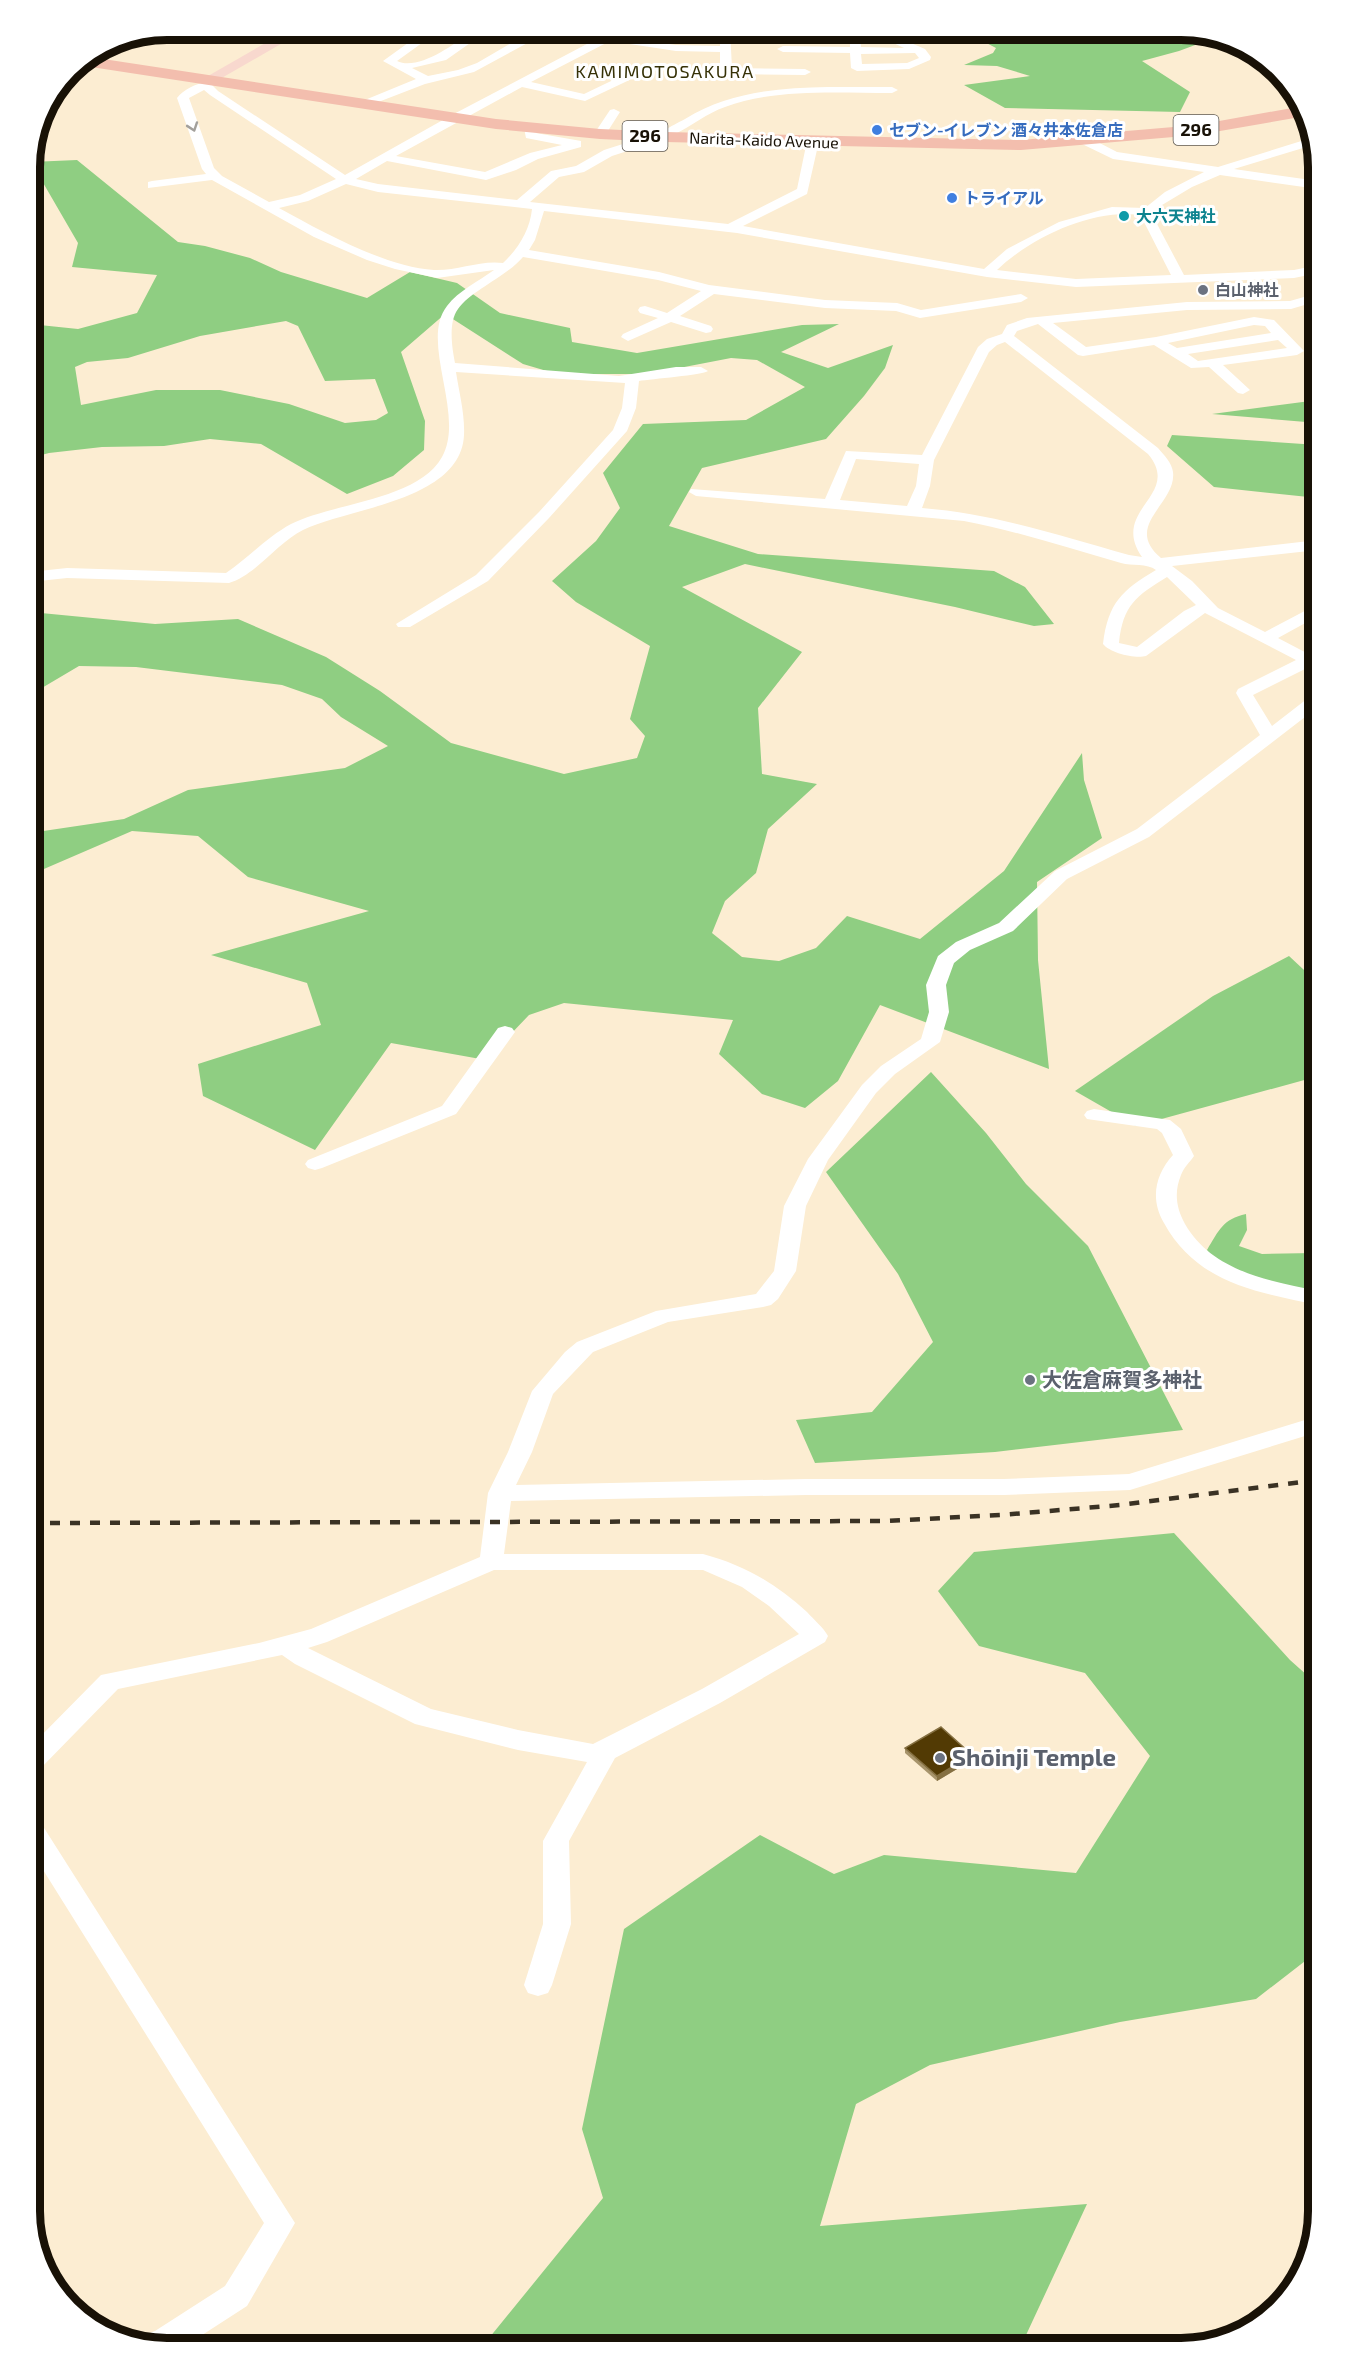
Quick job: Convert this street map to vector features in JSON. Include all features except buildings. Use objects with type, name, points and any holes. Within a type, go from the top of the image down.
[{"type":"highway","name":"Narita-Kaido Avenue","points":[[96,63],[207,82],[454,118],[600,134],[1021,145],[1086,141]]},
{"type":"highway","name":"296","points":[[1086,141],[1197,130],[1295,113]]},
{"type":"main road","points":[[207,82],[279,41]]},
{"type":"street","points":[[417,41],[389,61],[427,80]]},
{"type":"street","points":[[402,68],[442,58],[466,41]]},
{"type":"street","points":[[364,104],[386,93],[482,65],[518,41]]},
{"type":"street","points":[[269,206],[304,198],[345,180],[454,118],[601,41]]},
{"type":"street","points":[[633,41],[676,48],[726,49]]},
{"type":"street","points":[[676,48],[679,41]]},
{"type":"street","points":[[726,41],[726,71],[805,72]]},
{"type":"street","points":[[854,41],[857,68],[901,67],[919,64],[925,57],[921,51],[898,41]]},
{"type":"street","points":[[783,72],[783,44],[921,51]]},
{"type":"street","points":[[517,70],[540,74]]},
{"type":"street","points":[[522,83],[585,98],[636,73]]},
{"type":"street","points":[[508,267],[492,265],[443,273],[427,273],[369,255],[269,206],[215,176],[208,169],[183,98],[207,82],[214,93],[345,180],[378,188],[729,228],[987,273],[1076,283],[1139,314],[1175,352],[1196,365],[1297,351],[1269,323],[1139,314]]},
{"type":"street","points":[[727,86],[745,98]]},
{"type":"street","points":[[671,131],[686,125],[712,108],[745,98],[811,91],[892,90]]},
{"type":"street","points":[[600,134],[614,112]]},
{"type":"street","points":[[530,128],[530,135],[608,153]]},
{"type":"street","points":[[520,204],[555,174],[580,169],[608,153],[645,141]]},
{"type":"street","points":[[729,228],[803,191],[813,141]]},
{"type":"street","points":[[1086,141],[1113,155],[1308,184]]},
{"type":"street","points":[[987,273],[1028,241],[1084,218],[1110,211],[1149,212],[1167,195],[1218,171],[1305,143]]},
{"type":"street","points":[[383,157],[486,176],[534,156],[577,144]]},
{"type":"street","points":[[152,185],[215,176]]},
{"type":"street","points":[[41,576],[67,573],[229,579],[279,538],[299,526],[324,516],[378,502],[427,480],[452,456],[457,438],[445,328],[451,309],[508,267],[521,253],[531,236],[538,206]]},
{"type":"street","points":[[1149,212],[1150,224],[1179,278]]},
{"type":"street","points":[[521,253],[659,276],[711,290],[825,304],[897,306],[905,311],[920,314],[1021,298]]},
{"type":"street","points":[[1022,277],[1018,293],[1037,321],[1083,352],[1139,314],[1179,278],[1263,276],[1308,270]]},
{"type":"street","points":[[628,337],[669,318],[711,290]]},
{"type":"street","points":[[913,510],[923,486],[927,460],[984,350],[992,342],[1007,337],[1012,328],[1037,321],[1139,314],[1187,306],[1291,305],[1308,300]]},
{"type":"street","points":[[1236,307],[1248,321]]},
{"type":"street","points":[[645,310],[706,329]]},
{"type":"street","points":[[1175,352],[1281,335]]},
{"type":"street","points":[[1007,337],[1153,451],[1163,464],[1166,474],[1162,487],[1141,525],[1140,540],[1162,567],[1186,584],[1206,606],[1224,619],[1308,661]]},
{"type":"street","points":[[1212,363],[1243,390]]},
{"type":"street","points":[[449,367],[632,380],[676,371],[700,371]]},
{"type":"street","points":[[404,624],[482,578],[544,515],[620,431],[629,408],[632,380]]},
{"type":"street","points":[[831,503],[851,454],[927,460]]},
{"type":"street","points":[[696,492],[913,510],[1001,523],[1128,560],[1162,567],[1308,546]]},
{"type":"street","points":[[1162,567],[1119,605],[1112,633],[1111,644],[1113,646],[1140,653],[1190,614],[1206,606]]},
{"type":"street","points":[[1264,639],[1308,615]]},
{"type":"street","points":[[1268,735],[1244,693],[1308,665]]},
{"type":"street","points":[[491,1562],[501,1493],[520,1452],[543,1391],[555,1375],[585,1347],[664,1316],[763,1300],[770,1294],[785,1271],[795,1206],[818,1159],[869,1089],[888,1070],[930,1042],[939,1012],[936,986],[945,960],[963,946],[1006,927],[1061,875],[1143,833],[1308,706]]},
{"type":"street","points":[[315,1164],[448,1110],[505,1032]]},
{"type":"street","points":[[1094,1115],[1158,1122],[1171,1128],[1184,1156],[1172,1167],[1166,1188],[1166,1206],[1182,1235],[1201,1258],[1249,1282],[1308,1296]]},
{"type":"street","points":[[501,1493],[1131,1482],[1308,1431]]},
{"type":"street","points":[[40,1753],[110,1681],[287,1645],[343,1627],[491,1562],[703,1562],[725,1567],[753,1580],[816,1635],[711,1696],[606,1751],[593,1754],[518,1740],[424,1717],[304,1658],[287,1645]]},
{"type":"street","points":[[538,1985],[557,1924],[556,1841],[606,1751]]},
{"type":"street","points":[[40,1843],[280,2223],[236,2296],[173,2337]]},
{"type":"green space","points":[[983,41],[1202,43],[1142,61],[1190,92],[1180,112],[1005,108],[964,85],[1030,76],[997,66],[964,65],[993,53],[996,48]]},
{"type":"green space","points":[[77,160],[178,242],[205,246],[250,258],[281,272],[367,298],[410,272],[457,283],[500,313],[570,328],[572,342],[637,353],[802,325],[839,324],[781,352],[828,368],[893,345],[885,368],[826,439],[702,468],[669,526],[758,554],[994,571],[1025,587],[1054,624],[1034,626],[955,607],[745,564],[682,587],[802,652],[758,708],[762,774],[817,784],[768,829],[756,873],[725,901],[712,933],[742,957],[779,961],[816,948],[847,916],[920,939],[1004,871],[1082,753],[1084,780],[1102,838],[1037,882],[1038,960],[1049,1069],[880,1005],[838,1081],[805,1108],[762,1094],[719,1054],[733,1020],[564,1003],[529,1015],[486,1060],[391,1043],[315,1150],[203,1096],[198,1064],[321,1025],[307,983],[211,955],[369,911],[248,877],[198,836],[132,831],[41,870],[41,831],[124,819],[188,790],[345,768],[388,746],[341,717],[322,699],[282,685],[136,667],[79,666],[41,689],[41,613],[155,624],[238,619],[326,657],[380,691],[451,743],[564,774],[637,758],[645,736],[630,719],[650,646],[576,602],[552,581],[596,541],[620,508],[603,473],[643,424],[746,420],[805,387],[757,360],[731,358],[648,374],[557,374],[523,364],[445,314],[401,352],[425,421],[424,450],[393,476],[347,494],[261,444],[210,439],[164,446],[102,447],[41,455],[41,325],[78,329],[137,313],[157,275],[72,267],[78,243],[41,179],[41,162]],"holes":[[[286,321],[298,326],[325,381],[375,379],[388,413],[376,420],[345,423],[289,404],[220,390],[156,390],[81,405],[75,367],[87,362],[128,358],[200,336]]]},
{"type":"green space","points":[[1308,401],[1308,422],[1212,414]]},
{"type":"green space","points":[[1172,435],[1308,444],[1308,497],[1214,487],[1167,446]]},
{"type":"green space","points":[[1289,956],[1308,974],[1308,1079],[1136,1126],[1075,1091],[1213,996]]},
{"type":"green space","points":[[931,1072],[986,1133],[1026,1184],[1088,1246],[1183,1430],[995,1452],[815,1463],[796,1420],[872,1412],[933,1342],[898,1274],[826,1172]]},
{"type":"green space","points":[[1246,1214],[1247,1230],[1239,1246],[1262,1254],[1308,1253],[1308,1293],[1242,1277],[1228,1270],[1207,1250],[1222,1226]]},
{"type":"green space","points":[[1174,1533],[1290,1660],[1308,1676],[1308,1959],[1256,1999],[1120,2022],[930,2065],[856,2104],[820,2226],[1087,2204],[1025,2338],[490,2337],[603,2198],[582,2129],[624,1929],[760,1835],[834,1874],[884,1855],[1076,1873],[1150,1756],[1085,1673],[979,1646],[938,1591],[974,1552]]},
{"type":"railway","points":[[40,1523],[884,1521],[1001,1515],[1120,1505],[1308,1481]]},
{"type":"place","name":"セブン-イレブン 酒々井本佐倉店","points":[[877,130]]},
{"type":"place","name":"トライアル","points":[[952,198]]},
{"type":"place","name":"大六天神社","points":[[1124,216]]},
{"type":"place","name":"白山神社","points":[[1203,290]]},
{"type":"place","name":"大佐倉麻賀多神社","points":[[1030,1380]]},
{"type":"place","name":"Shōinji Temple","points":[[940,1758]]},
{"type":"district","name":"KAMIMOTOSAKURA","points":[[665,72]]}]
